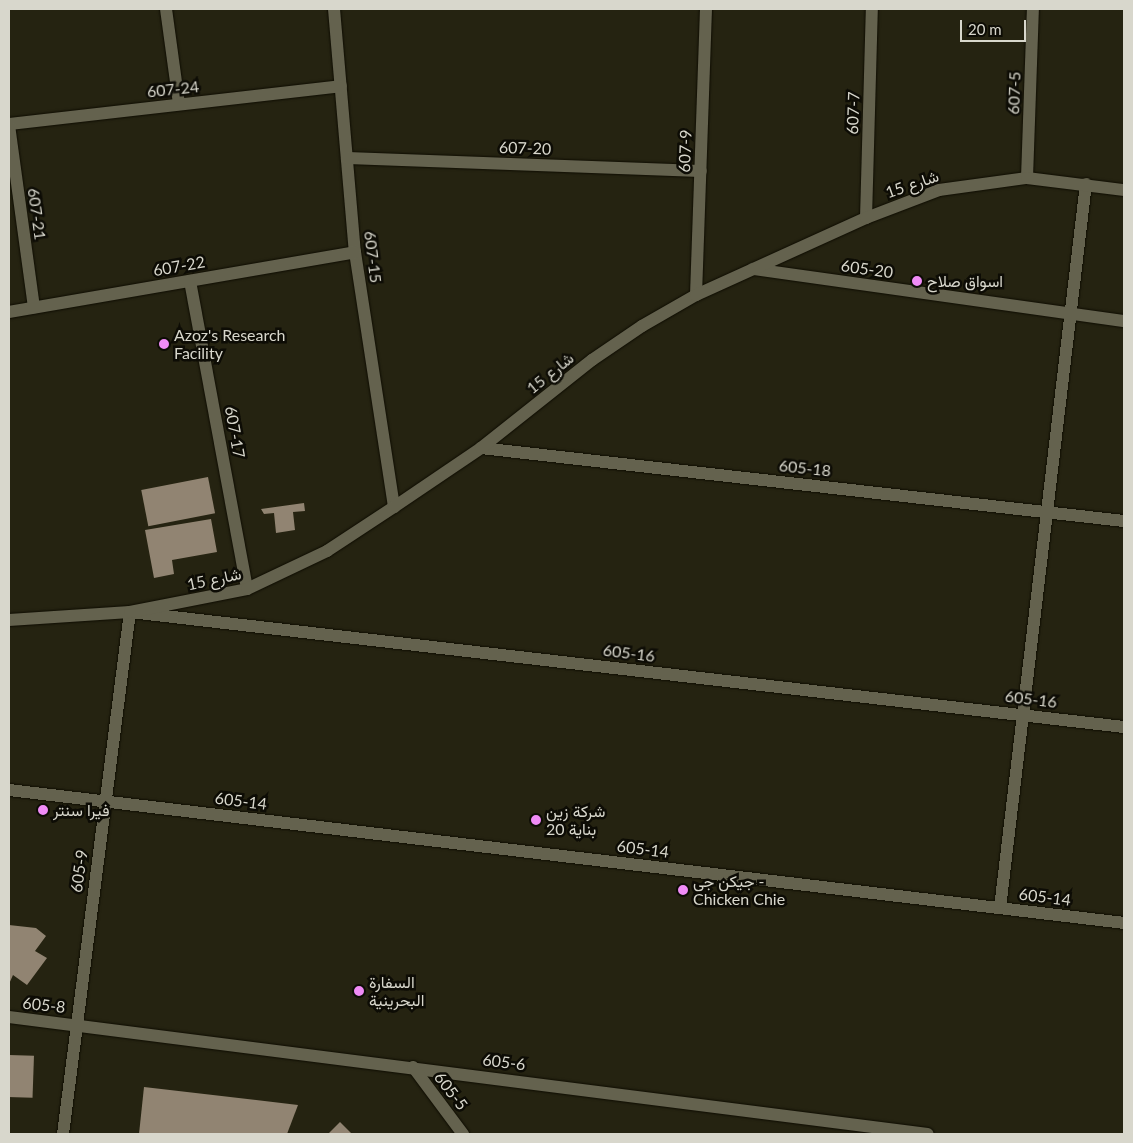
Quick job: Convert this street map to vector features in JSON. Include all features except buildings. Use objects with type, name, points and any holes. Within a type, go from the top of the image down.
[{"type":"street","points":[[166,9],[179,104]]},
{"type":"street","name":"607-15","points":[[334,9],[355,252],[394,507]]},
{"type":"street","name":"607-9","points":[[696,295],[706,9]]},
{"type":"street","name":"607-7","points":[[866,218],[872,9]]},
{"type":"street","name":"607-5","points":[[1027,178],[1033,9]]},
{"type":"street","name":"607-24","points":[[9,124],[341,86]]},
{"type":"street","name":"607-21","points":[[9,124],[34,308]]},
{"type":"street","name":"607-20","points":[[347,158],[701,171]]},
{"type":"street","name":"شارع 15","points":[[9,620],[130,612],[247,590],[327,551],[394,507],[481,448],[592,360],[696,295],[866,218],[939,190],[1027,178],[1124,190]]},
{"type":"street","points":[[1000,908],[1086,184]]},
{"type":"street","name":"607-22","points":[[9,312],[355,252]]},
{"type":"street","name":"605-20","points":[[753,269],[1124,321]]},
{"type":"street","name":"607-17","points":[[190,280],[247,590]]},
{"type":"street","name":"605-18","points":[[481,448],[1124,521]]},
{"type":"street","name":"605-16","points":[[130,612],[1124,727]]},
{"type":"street","name":"605-9","points":[[63,1134],[130,612]]},
{"type":"street","name":"605-14","points":[[9,790],[1124,923]]},
{"type":"street","name":"605-8","points":[[9,1017],[76,1025]]},
{"type":"street","name":"605-6","points":[[76,1025],[928,1134]]},
{"type":"street","name":"605-5","points":[[413,1067],[463,1134]]},
{"type":"place","name":"اسواق صلاح","points":[[917,281]]},
{"type":"place","name":"Azoz's Research Facility","points":[[164,344]]},
{"type":"place","name":"فيرا سنتر","points":[[43,810]]},
{"type":"place","name":"شركة زين بناية 20","points":[[536,820]]},
{"type":"place","name":"جيكن جي - Chicken Chie","points":[[683,890]]},
{"type":"place","name":"السفارة البحرينية","points":[[359,991]]}]
